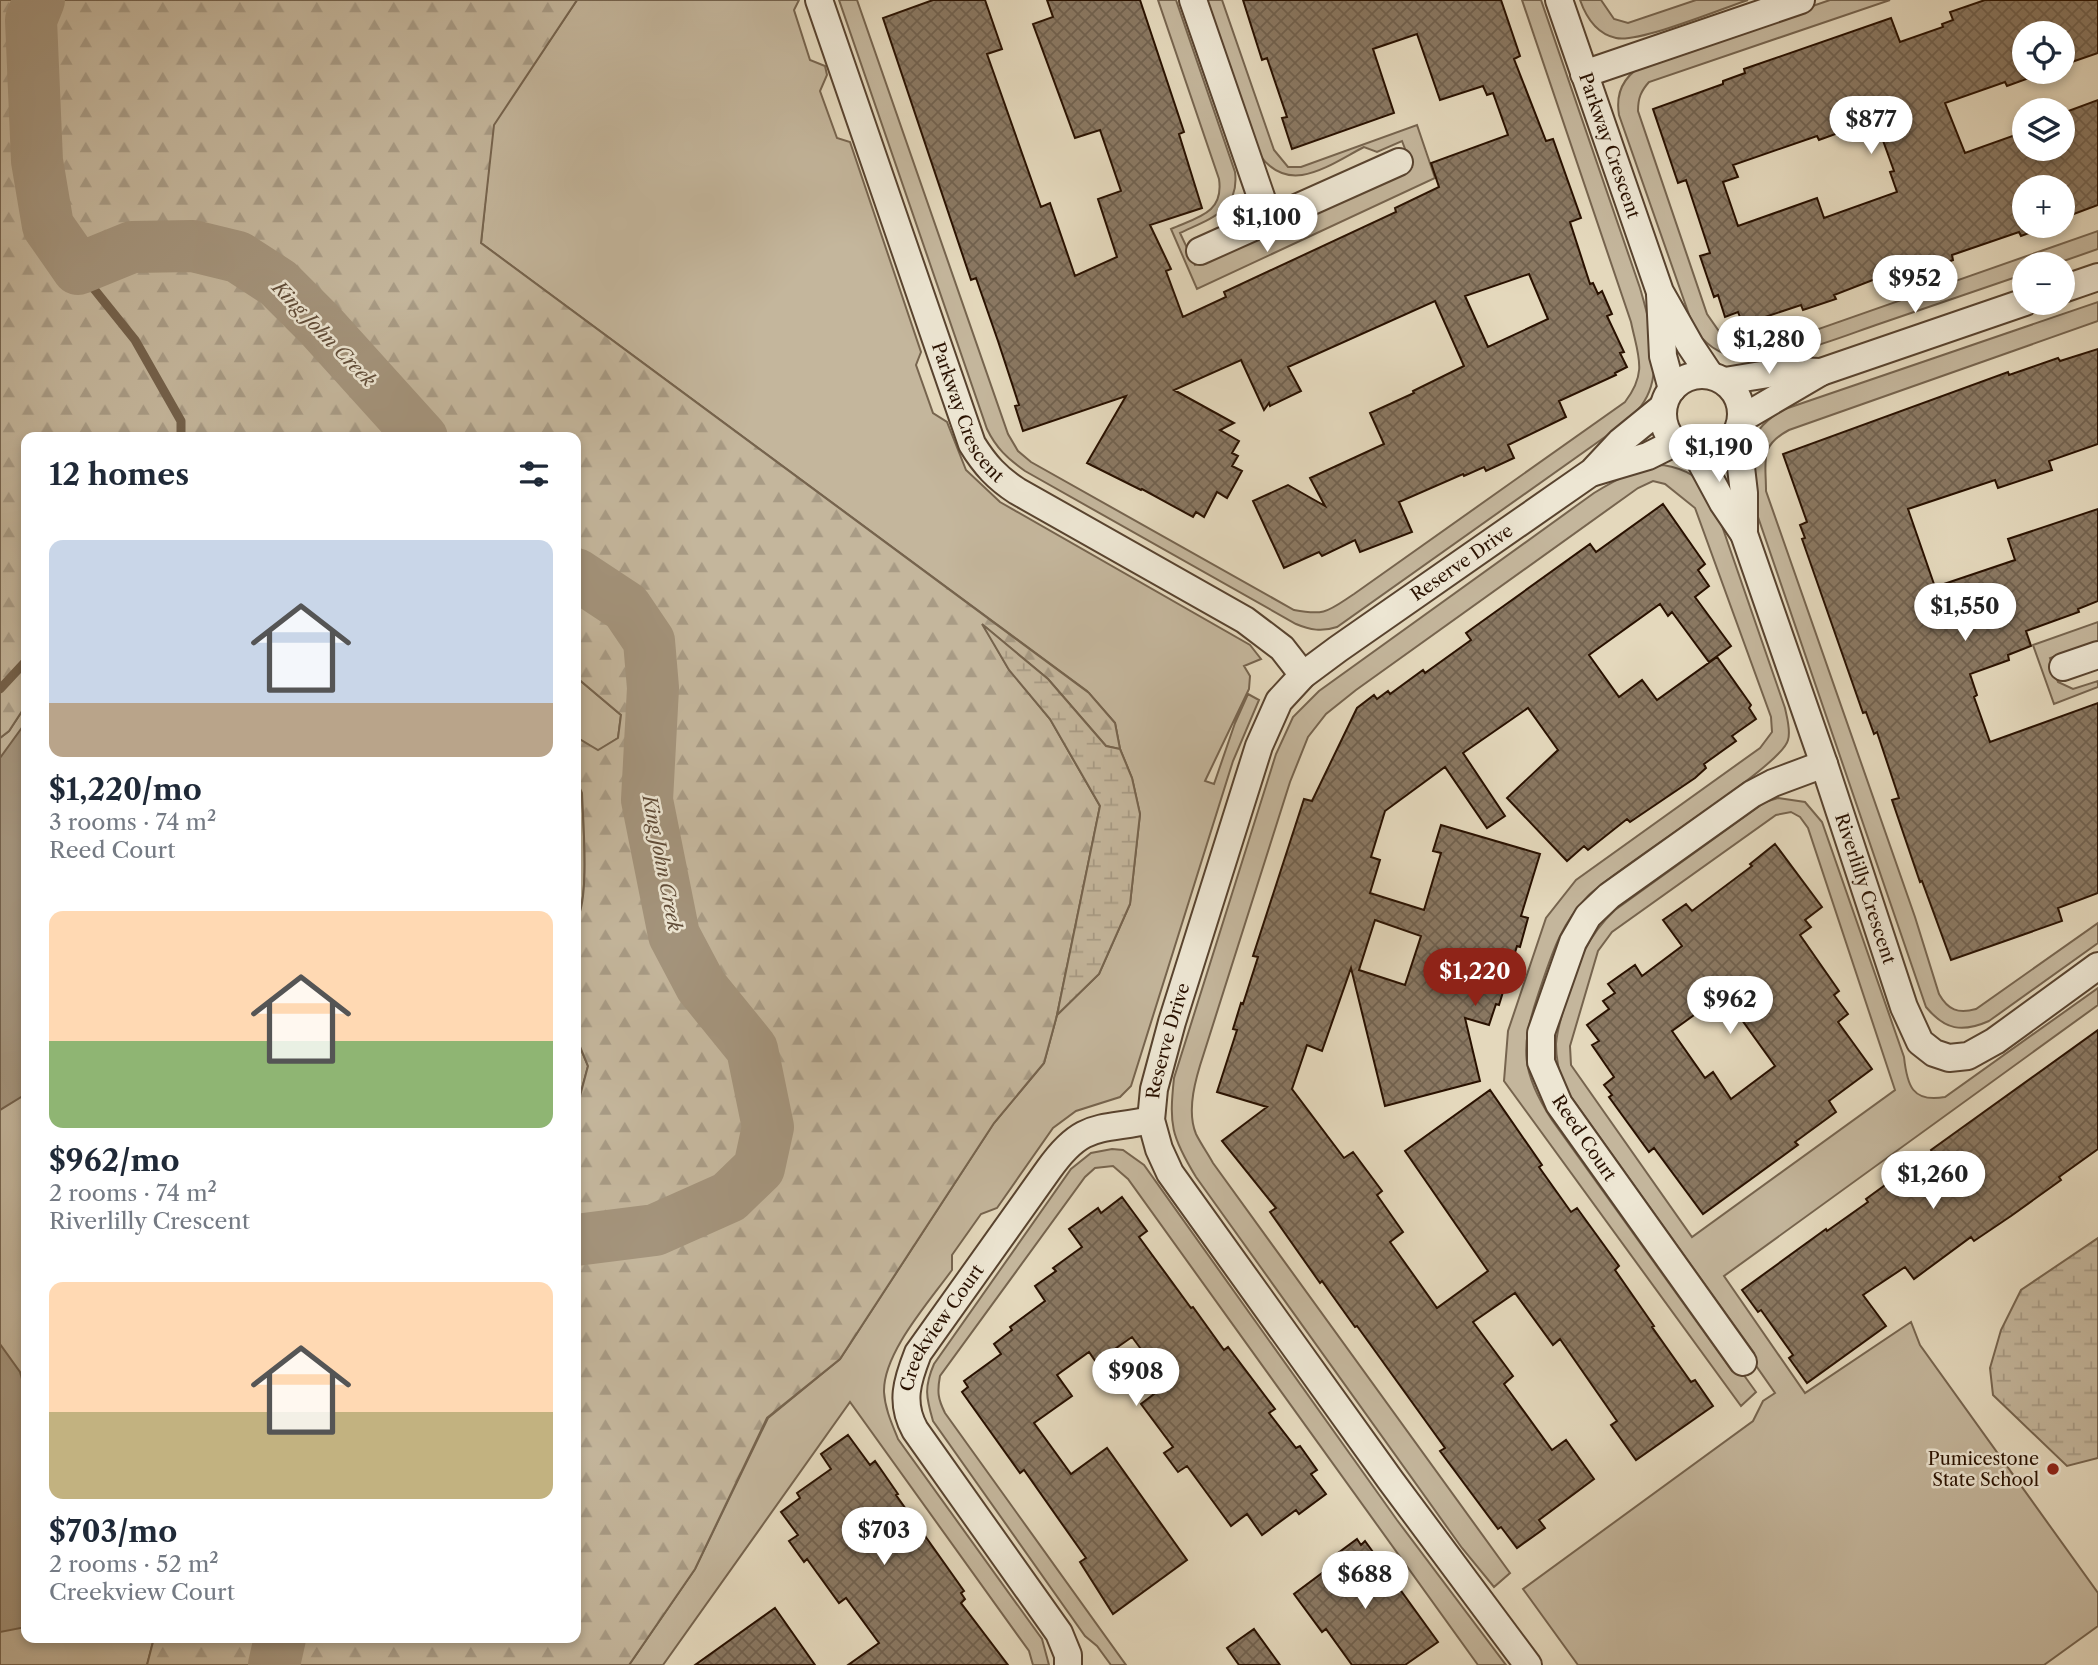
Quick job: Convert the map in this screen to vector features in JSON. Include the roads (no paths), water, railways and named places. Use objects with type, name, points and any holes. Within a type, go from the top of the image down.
[{"type":"street","name":"Parkway Crescent","points":[[819,0],[972,444],[984,464],[997,478],[1017,491],[1265,633],[1282,648],[1303,674]]},
{"type":"street","points":[[1193,0],[1269,220]]},
{"type":"street","name":"Parkway Crescent","points":[[1559,0],[1660,292],[1690,345],[1717,378]]},
{"type":"street","points":[[1584,74],[1801,0]]},
{"type":"street","points":[[1200,251],[1399,162]]},
{"type":"street","points":[[2075,285],[2098,277]]},
{"type":"street","name":"Parkway Crescent","points":[[1660,292],[1667,398]]},
{"type":"street","points":[[1739,426],[1821,372],[2012,306]]},
{"type":"street","points":[[1717,378],[1739,398],[1739,426],[1730,443],[1719,450],[1708,453],[1685,448],[1667,432],[1663,420],[1667,398],[1689,377],[1717,378],[1786,371],[1821,372]]},
{"type":"street","name":"Reserve Drive","points":[[1528,1665],[1384,1472],[1170,1173],[1159,1149],[1151,1120],[1154,1090],[1163,1053],[1259,747],[1279,701],[1303,674],[1592,472],[1667,398]]},
{"type":"street","name":"Riverlilly Crescent","points":[[1739,426],[1744,534]]},
{"type":"street","name":"Reserve Drive","points":[[1592,472],[1685,448]]},
{"type":"street","name":"Riverlilly Crescent","points":[[1685,448],[1744,534],[1825,764],[1912,1028],[1920,1042],[1934,1053],[1949,1058],[1968,1056],[1994,1041],[2098,965]]},
{"type":"street","points":[[2063,667],[2098,655]]},
{"type":"street","name":"Reed Court","points":[[1743,1362],[1559,1104],[1541,1062],[1541,1032],[1573,942],[1588,916],[1609,896],[1752,794],[1773,783],[1825,764]]},
{"type":"street","name":"Creekview Court","points":[[1068,1665],[1068,1655],[1059,1633],[915,1430],[905,1407],[905,1392],[918,1353],[1068,1146],[1092,1129],[1151,1120]]},
{"type":"waterway","name":"King John Creek","points":[[39,0],[31,20],[37,161],[48,226],[78,269],[132,247],[193,246],[238,257],[278,283],[320,325],[417,432]]},
{"type":"waterway","points":[[78,269],[135,340],[181,421],[181,432]]},
{"type":"waterway","name":"King John Creek","points":[[581,577],[626,607],[649,641],[653,688],[647,800],[674,935],[701,986],[752,1049],[768,1127],[759,1168],[729,1197],[655,1230],[581,1239]]},
{"type":"waterway","points":[[0,689],[21,666]]},
{"type":"waterway","name":"King John Creek","points":[[274,1665],[279,1643]]},
{"type":"place","name":"Pumicestone State School","points":[[2053,1469]]}]
